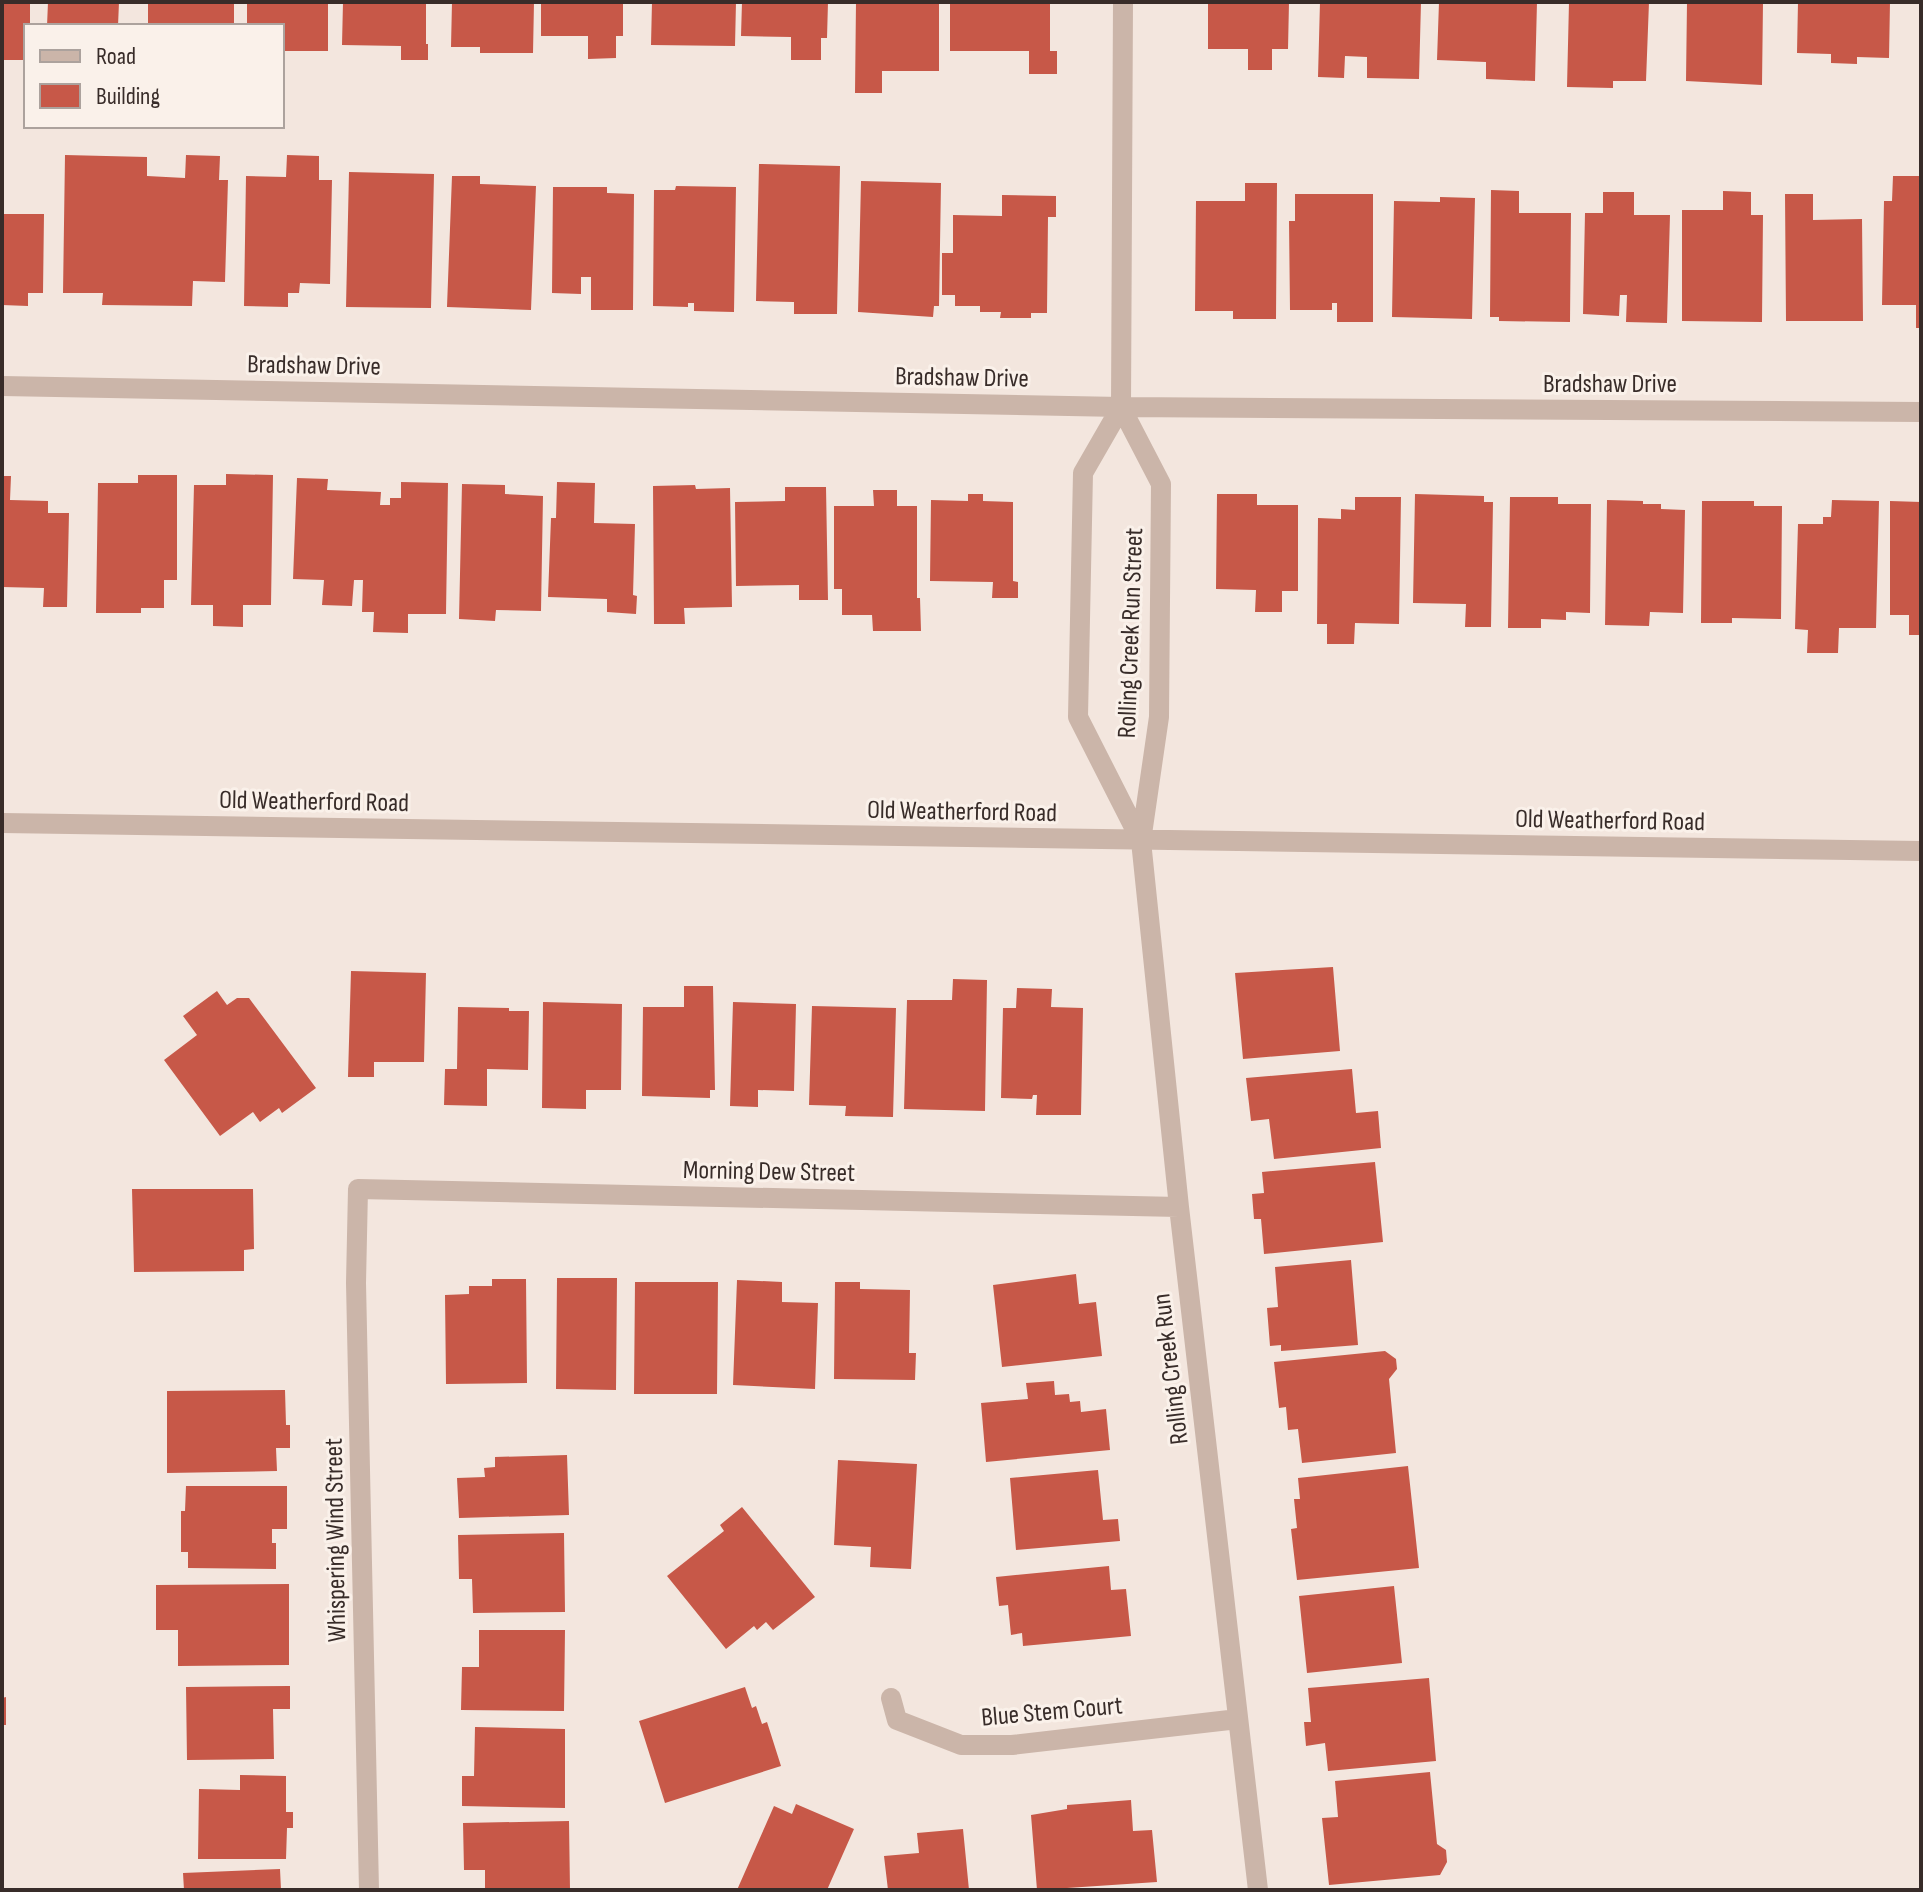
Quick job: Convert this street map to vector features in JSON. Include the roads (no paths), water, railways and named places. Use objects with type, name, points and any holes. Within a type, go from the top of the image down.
[{"type":"street","name":"Rolling Creek Run Street","points":[[1123,2],[1121,407],[1161,484],[1159,717],[1141,841]]},
{"type":"street","name":"Bradshaw Drive","points":[[2,386],[1121,407],[1921,412]]},
{"type":"street","name":"Rolling Creek Run Street","points":[[1121,407],[1083,473],[1078,717],[1141,841]]},
{"type":"street","name":"Old Weatherford Road","points":[[2,823],[1921,851]]},
{"type":"street","name":"Rolling Creek Run","points":[[1141,841],[1179,1207],[1258,1890]]},
{"type":"street","name":"Morning Dew Street","points":[[358,1189],[1179,1207]]},
{"type":"street","name":"Whispering Wind Street","points":[[358,1189],[356,1283],[369,1890]]},
{"type":"street","name":"Blue Stem Court","points":[[891,1698],[897,1720],[961,1745],[1012,1745],[1238,1719]]}]
